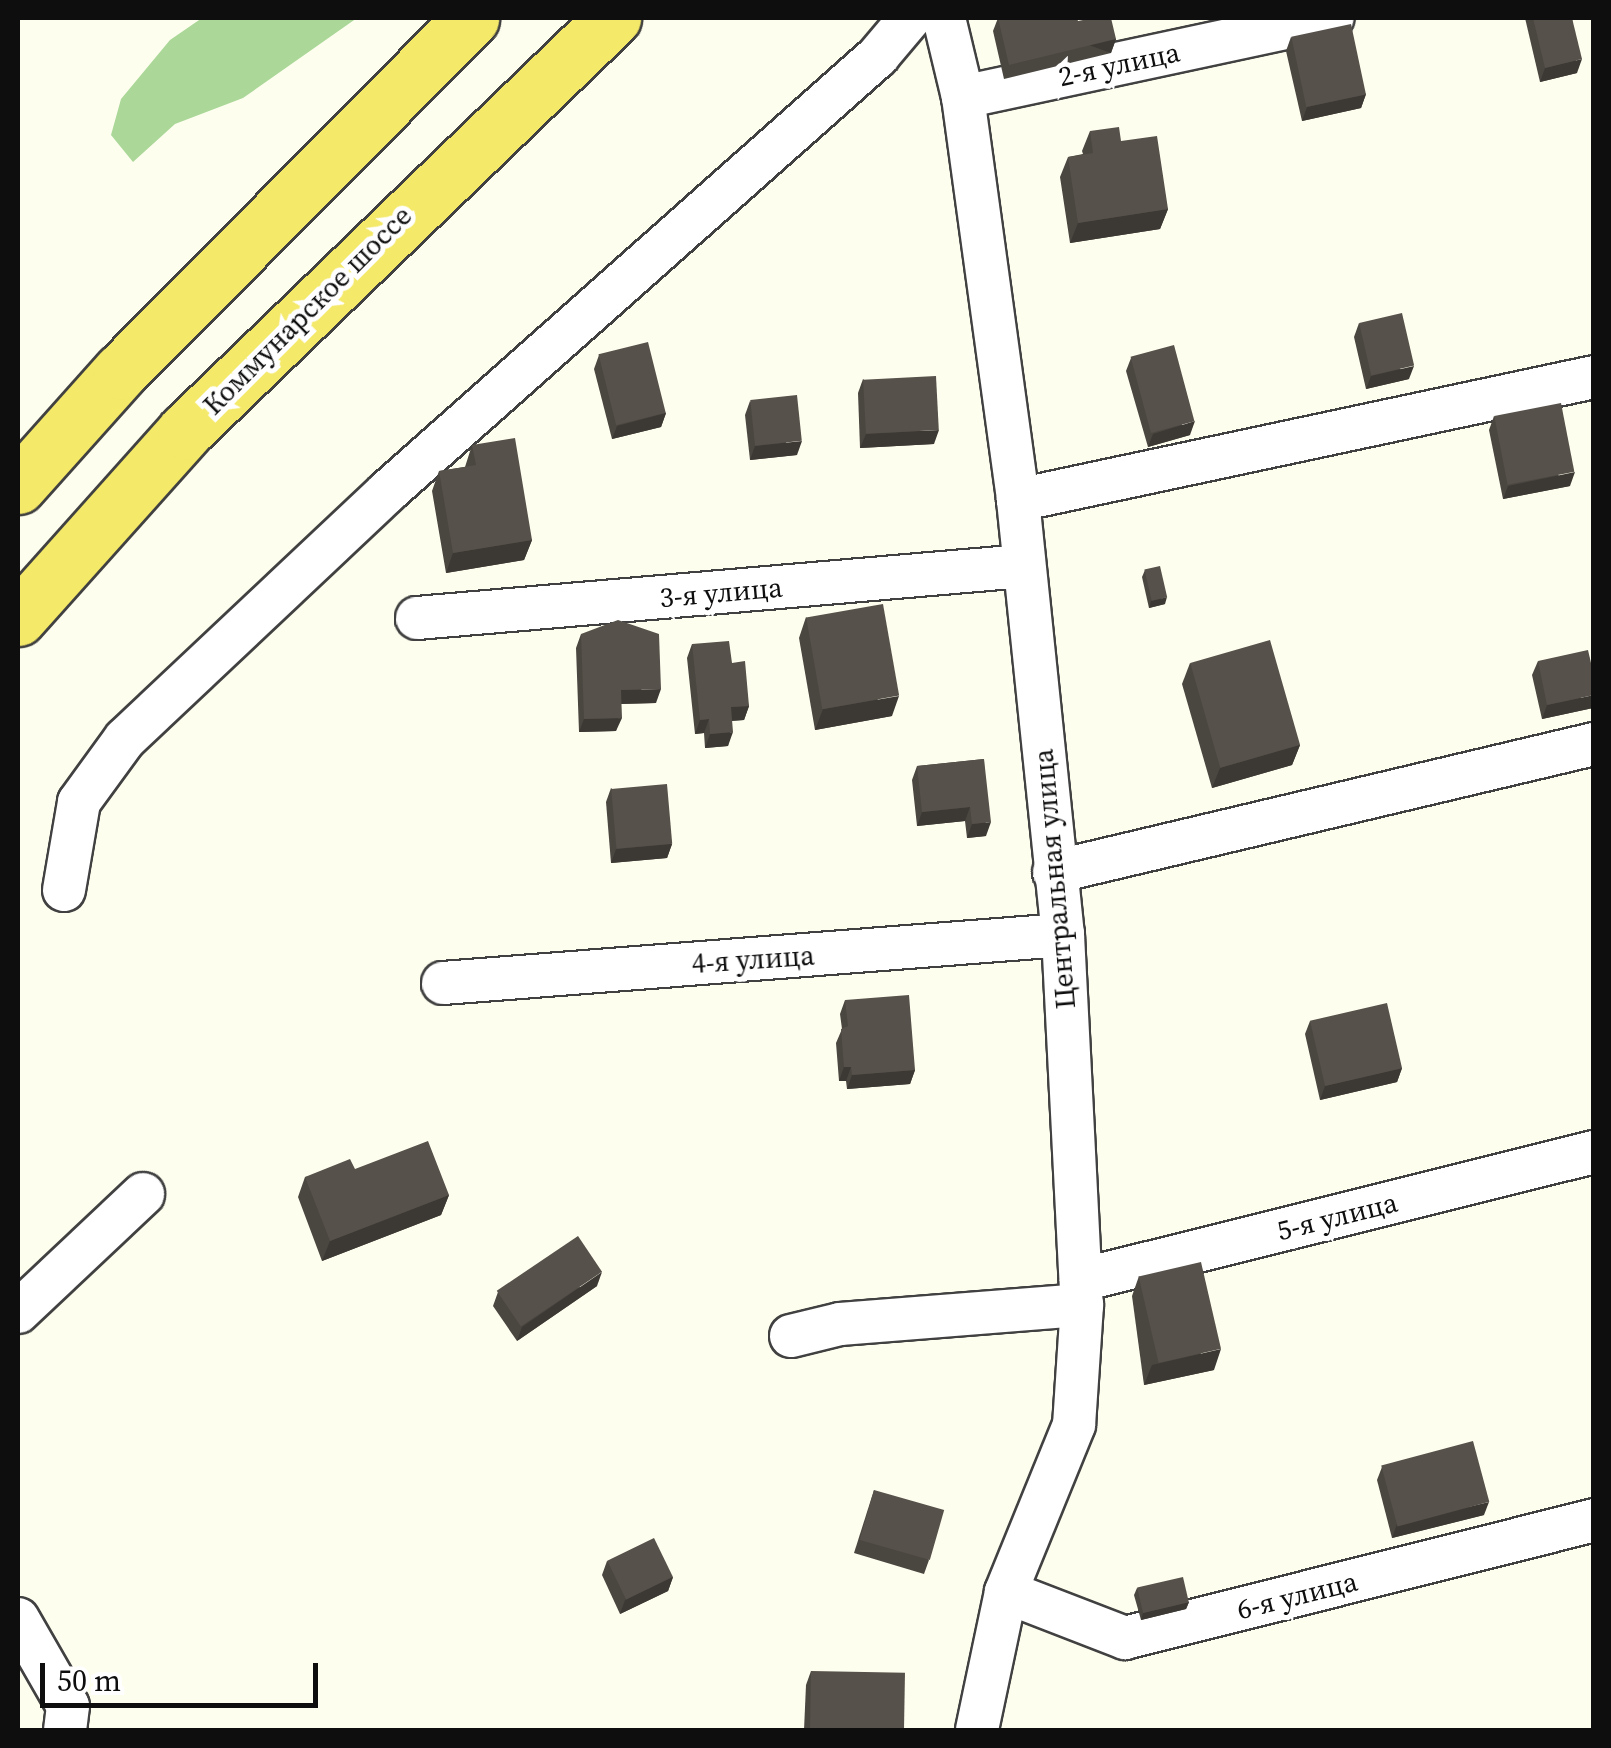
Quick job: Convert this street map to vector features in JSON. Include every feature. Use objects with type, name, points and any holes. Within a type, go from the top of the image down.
[{"type":"main road","points":[[18,486],[134,357],[472,18]]},
{"type":"main road","name":"Коммунарское шоссе","points":[[18,618],[185,431],[613,18]]},
{"type":"street","points":[[64,890],[79,802],[125,739],[386,492],[878,56],[910,18]]},
{"type":"street","name":"Центральная улица","points":[[944,18],[963,97],[1018,500],[1063,935],[1082,1292],[1074,1425],[1006,1592],[977,1730]]},
{"type":"street","name":"2-я улица","points":[[963,97],[1333,18]]},
{"type":"street","points":[[1018,500],[1594,377]]},
{"type":"street","name":"3-я улица","points":[[417,618],[1024,566]]},
{"type":"street","points":[[1054,872],[1594,744]]},
{"type":"street","name":"4-я улица","points":[[443,983],[1063,935]]},
{"type":"street","name":"5-я улица","points":[[791,1336],[840,1324],[1082,1292],[1594,1152]]},
{"type":"street","points":[[18,1312],[142,1194]]},
{"type":"street","name":"6-я улица","points":[[1006,1592],[1125,1638],[1594,1520]]},
{"type":"street","points":[[18,1619],[68,1706],[64,1730]]},
{"type":"green space","points":[[202,18],[357,18],[243,98],[175,124],[133,162],[111,135],[121,99],[170,40]]},
{"type":"building","points":[[998,18],[1111,18],[1116,39],[1009,65]]},
{"type":"building","points":[[1533,18],[1572,18],[1582,59],[1545,68]]},
{"type":"building","points":[[1351,24],[1366,94],[1306,107],[1291,37]]},
{"type":"building","points":[[1119,127],[1121,141],[1157,136],[1168,209],[1078,223],[1068,157],[1093,153],[1090,131]]},
{"type":"building","points":[[1402,313],[1414,366],[1371,376],[1359,323]]},
{"type":"building","points":[[648,342],[666,413],[616,425],[599,354]]},
{"type":"building","points":[[1174,345],[1194,421],[1151,433],[1131,357]]},
{"type":"building","points":[[936,376],[939,430],[866,434],[863,380]]},
{"type":"building","points":[[797,395],[802,441],[755,446],[750,400]]},
{"type":"building","points":[[1561,403],[1574,472],[1508,485],[1494,416]]},
{"type":"building","points":[[515,438],[532,540],[453,553],[439,471],[476,465],[472,445]]},
{"type":"building","points":[[1160,566],[1167,597],[1152,601],[1144,570]]},
{"type":"building","points":[[883,604],[899,696],[822,709],[806,618]]},
{"type":"building","points":[[618,620],[659,634],[661,689],[621,690],[622,718],[584,719],[581,634]]},
{"type":"building","points":[[1270,640],[1300,745],[1220,768],[1190,663]]},
{"type":"building","points":[[729,641],[732,663],[745,661],[749,706],[731,707],[733,732],[710,734],[709,719],[700,720],[692,644]]},
{"type":"building","points":[[1588,650],[1594,695],[1547,705],[1538,661]]},
{"type":"building","points":[[984,759],[991,822],[972,824],[970,807],[922,812],[917,766]]},
{"type":"building","points":[[667,784],[672,844],[616,849],[611,789]]},
{"type":"building","points":[[909,995],[915,1070],[852,1075],[851,1067],[844,1067],[841,1029],[848,1026],[845,1000]]},
{"type":"building","points":[[1387,1003],[1402,1068],[1325,1086],[1310,1021]]},
{"type":"building","points":[[428,1141],[449,1195],[330,1241],[305,1177],[350,1159],[355,1169]]},
{"type":"building","points":[[578,1236],[602,1272],[521,1326],[497,1291]]},
{"type":"building","points":[[1201,1262],[1221,1349],[1159,1363],[1139,1276]]},
{"type":"building","points":[[1473,1441],[1489,1502],[1398,1526],[1381,1466]]},
{"type":"building","points":[[874,1490],[944,1510],[930,1560],[860,1540]]},
{"type":"building","points":[[654,1538],[673,1577],[626,1599],[607,1561]]},
{"type":"building","points":[[1183,1577],[1189,1602],[1143,1613],[1137,1588]]},
{"type":"building","points":[[811,1671],[905,1673],[904,1730],[810,1729]]}]
